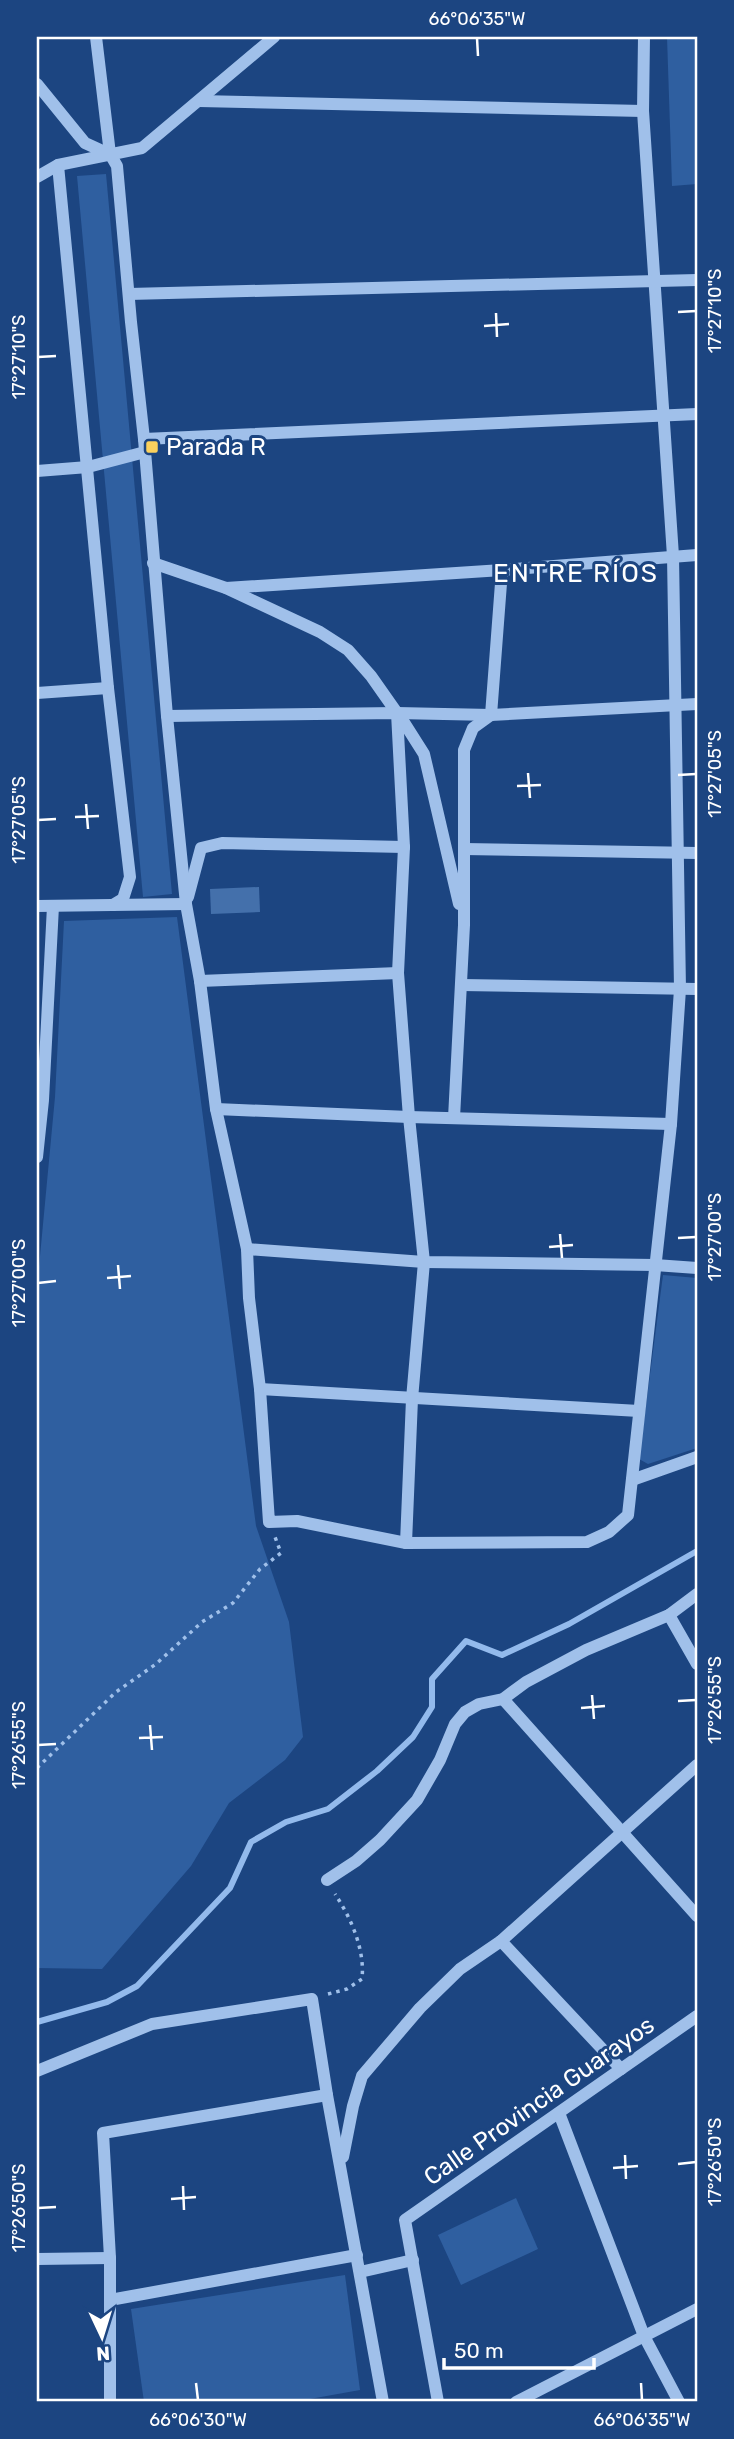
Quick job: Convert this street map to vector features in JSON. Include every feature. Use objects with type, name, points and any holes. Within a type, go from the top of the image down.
[{"type":"street","points":[[96,37],[113,160],[145,446],[167,716],[187,904],[216,1109],[247,1249],[269,1522],[297,1521],[407,1543],[587,1542],[609,1532],[628,1515],[671,1124],[680,989],[673,556],[643,111],[644,37]]},
{"type":"street","points":[[37,177],[58,165],[113,160],[142,148],[274,37]]},
{"type":"street","points":[[37,84],[85,143],[113,160]]},
{"type":"street","points":[[199,100],[643,111]]},
{"type":"street","points":[[58,165],[108,688],[130,877],[123,899],[113,905]]},
{"type":"street","points":[[129,294],[697,280]]},
{"type":"street","points":[[37,471],[88,467],[145,446],[697,414]]},
{"type":"street","points":[[226,588],[697,555]]},
{"type":"street","points":[[153,563],[226,588],[320,632],[348,650],[371,676],[424,754],[464,925]]},
{"type":"street","points":[[454,1118],[464,925],[464,750],[473,728],[491,715],[502,570]]},
{"type":"street","points":[[37,693],[108,688]]},
{"type":"street","points":[[167,716],[397,713],[491,715],[697,704]]},
{"type":"street","points":[[397,713],[404,847],[398,973],[424,1262],[412,1399],[407,1543]]},
{"type":"street","points":[[187,904],[201,848],[222,843],[404,847]]},
{"type":"street","points":[[464,849],[697,853]]},
{"type":"street","points":[[37,906],[187,904]]},
{"type":"street","points":[[37,1157],[53,906]]},
{"type":"street","points":[[200,981],[398,973]]},
{"type":"street","points":[[462,985],[697,989]]},
{"type":"street","points":[[216,1109],[671,1124]]},
{"type":"street","points":[[247,1249],[424,1262],[697,1268]]},
{"type":"street","points":[[260,1390],[639,1411]]},
{"type":"street","points":[[632,1480],[697,1457]]},
{"type":"street","points":[[327,1880],[356,1861],[380,1840],[417,1800],[440,1760],[455,1724],[465,1712],[479,1704],[503,1699],[527,1682],[586,1650],[669,1615],[697,1594]]},
{"type":"street","points":[[669,1615],[697,1664]]},
{"type":"street","points":[[503,1699],[697,1916]]},
{"type":"street","points":[[341,2165],[362,2077],[420,2008],[460,1969],[501,1941],[697,1765]]},
{"type":"street","points":[[501,1941],[621,2069]]},
{"type":"street","points":[[37,2071],[152,2024],[312,1999],[383,2402]]},
{"type":"street","name":"Calle Provincia Guarayos","points":[[413,2260],[405,2220],[697,2016]]},
{"type":"street","points":[[110,2402],[110,2258],[103,2133],[327,2095]]},
{"type":"street","points":[[559,2113],[643,2336],[679,2402]]},
{"type":"street","points":[[110,2300],[357,2255]]},
{"type":"street","points":[[37,2259],[110,2258]]},
{"type":"street","points":[[359,2272],[413,2260],[438,2402]]},
{"type":"street","points":[[516,2402],[697,2309]]},
{"type":"path","points":[[37,1768],[116,1692],[156,1664],[202,1622],[233,1603],[260,1569],[281,1553],[269,1522]]},
{"type":"path","points":[[312,1999],[347,1989],[362,1979],[363,1965],[350,1917],[327,1880]]},
{"type":"shaded area","points":[[667,37],[697,37],[697,184],[672,186]]},
{"type":"shaded area","points":[[106,174],[172,894],[143,897],[77,176]]},
{"type":"shaded area","points":[[177,917],[256,1526],[289,1622],[303,1737],[285,1760],[229,1803],[191,1866],[102,1969],[37,1968],[37,1288],[55,1097],[64,921]]},
{"type":"shaded area","points":[[663,1275],[697,1278],[697,1448],[648,1464],[639,1459]]},
{"type":"shaded area","points":[[516,2198],[538,2249],[461,2285],[438,2235]]},
{"type":"shaded area","points":[[345,2275],[360,2390],[293,2402],[144,2402],[131,2309]]},
{"type":"building","points":[[259,887],[260,912],[211,914],[210,889]]},
{"type":"waterway","points":[[37,2022],[107,2002],[137,1986],[230,1888],[251,1842],[286,1822],[328,1809],[377,1771],[413,1737],[432,1707],[432,1679],[466,1641],[502,1655],[569,1624],[697,1551]]},
{"type":"place","name":"Parada R","points":[[152,447]]},
{"type":"district","name":"ENTRE RÍOS","points":[[576,573]]}]
